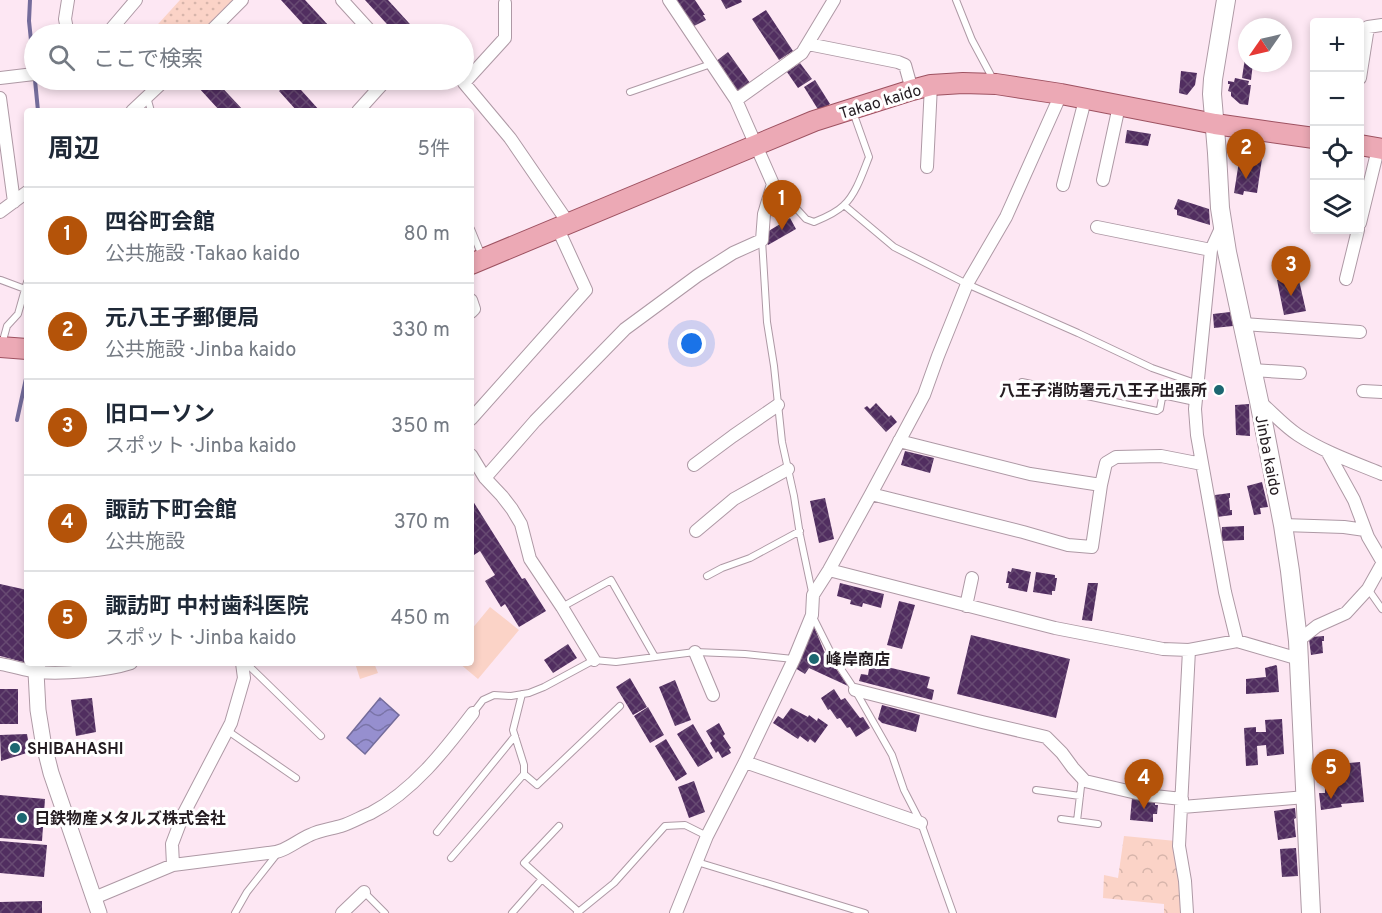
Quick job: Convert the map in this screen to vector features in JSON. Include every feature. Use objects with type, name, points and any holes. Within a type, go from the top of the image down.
[{"type":"main road","name":"Jinba kaido","points":[[1226,0],[1212,94],[1220,208],[1283,525],[1290,571],[1298,650],[1311,913]]},
{"type":"main road","name":"Takao kaido","points":[[477,262],[814,122],[852,108],[922,88],[963,83],[996,84],[1061,94],[1215,124],[1310,137]]},
{"type":"main road","points":[[1,347],[24,349]]},
{"type":"street","points":[[66,24],[68,0]]},
{"type":"street","points":[[116,24],[136,0]]},
{"type":"street","points":[[218,24],[242,0]]},
{"type":"street","points":[[342,0],[364,24]]},
{"type":"street","points":[[485,478],[535,421],[625,329],[733,253],[762,240],[764,214],[773,184],[736,100],[669,0]]},
{"type":"street","points":[[736,100],[802,53],[834,0]]},
{"type":"street","points":[[474,72],[505,38],[505,3]]},
{"type":"street","points":[[1360,72],[1368,27],[1382,25]]},
{"type":"street","points":[[808,44],[905,65],[922,88],[927,167]]},
{"type":"street","points":[[0,78],[24,75]]},
{"type":"street","points":[[135,108],[154,90]]},
{"type":"street","points":[[361,108],[377,90]]},
{"type":"street","points":[[470,90],[510,138],[564,227],[586,290],[474,416]]},
{"type":"street","points":[[676,913],[707,836],[794,659],[812,615],[813,596],[924,395],[967,284],[1006,217],[1061,94]]},
{"type":"street","points":[[0,98],[14,202]]},
{"type":"street","points":[[1063,185],[1085,100]]},
{"type":"street","points":[[1104,180],[1119,106]]},
{"type":"street","points":[[1364,196],[1373,148]]},
{"type":"street","points":[[0,212],[24,194]]},
{"type":"street","points":[[1222,225],[1211,250],[1195,402],[1202,464],[1225,592],[1237,641]]},
{"type":"street","points":[[1097,227],[1211,250]]},
{"type":"street","points":[[1346,279],[1357,234]]},
{"type":"street","points":[[1243,324],[1360,332]]},
{"type":"street","points":[[1252,370],[1300,373]]},
{"type":"street","points":[[1363,391],[1382,392]]},
{"type":"street","points":[[1259,401],[1297,434],[1327,451],[1382,474]]},
{"type":"street","points":[[694,465],[778,405]]},
{"type":"street","points":[[899,441],[1030,474],[1101,485]]},
{"type":"street","points":[[829,570],[1066,631],[1163,649],[1189,650],[1237,641],[1298,650],[1317,626],[1346,613],[1368,589],[1382,563],[1365,530],[1354,500],[1327,451]]},
{"type":"street","points":[[871,494],[1068,545],[1092,547],[1106,463],[1116,457],[1161,456],[1202,464]]},
{"type":"street","points":[[474,460],[485,478],[512,509],[521,524],[530,559],[594,660]]},
{"type":"street","points":[[696,531],[734,500],[788,469]]},
{"type":"street","points":[[1283,525],[1365,530]]},
{"type":"street","points":[[966,606],[972,578]]},
{"type":"street","points":[[1187,913],[1185,881],[1179,846],[1189,650]]},
{"type":"street","points":[[695,652],[713,695]]},
{"type":"street","points":[[0,664],[24,666]]},
{"type":"street","points":[[123,666],[79,671],[37,667],[38,710],[51,773],[96,906],[173,865],[277,853],[311,834],[343,825],[372,812],[424,772],[473,713]]},
{"type":"street","points":[[173,865],[172,844],[183,815],[231,723],[244,678],[244,666]]},
{"type":"street","points":[[855,690],[1046,737],[1085,781],[1182,803],[1306,797]]},
{"type":"street","points":[[745,762],[921,824]]},
{"type":"street","points":[[342,913],[364,892]]},
{"type":"lane","points":[[956,0],[972,40],[996,84]]},
{"type":"lane","points":[[630,92],[711,64]]},
{"type":"lane","points":[[147,97],[150,108]]},
{"type":"lane","points":[[773,184],[806,219],[814,222],[823,219],[844,205],[859,183],[869,158],[852,108]]},
{"type":"lane","points":[[844,205],[894,247],[967,284],[1152,368],[1198,384]]},
{"type":"lane","points":[[762,240],[767,322],[782,442],[813,596]]},
{"type":"lane","points":[[474,246],[477,262]]},
{"type":"lane","points":[[1,280],[24,286]]},
{"type":"lane","points":[[1,347],[7,326],[18,314],[24,293]]},
{"type":"lane","points":[[1022,382],[1157,411],[1160,410],[1162,398],[1167,396],[1195,402]]},
{"type":"lane","points":[[707,576],[750,558],[800,531]]},
{"type":"lane","points":[[562,607],[611,580],[655,657]]},
{"type":"lane","points":[[1368,589],[1382,609]]},
{"type":"lane","points":[[812,615],[833,657],[855,690],[892,755],[904,790],[921,824],[953,913]]},
{"type":"lane","points":[[473,713],[483,700],[494,695],[511,696],[544,687],[594,660],[616,662],[695,652],[794,659]]},
{"type":"lane","points":[[247,666],[321,736]]},
{"type":"lane","points":[[451,858],[524,774],[524,765],[513,730],[522,694]]},
{"type":"lane","points":[[524,774],[537,785],[620,706]]},
{"type":"lane","points":[[227,730],[296,778]]},
{"type":"lane","points":[[437,832],[515,736]]},
{"type":"lane","points":[[1077,821],[1082,778]]},
{"type":"lane","points":[[1036,790],[1080,796]]},
{"type":"lane","points":[[1061,819],[1098,824]]},
{"type":"lane","points":[[559,826],[524,863],[578,912],[614,883],[666,826],[685,825],[707,836]]},
{"type":"lane","points":[[235,913],[247,892],[277,853]]},
{"type":"lane","points":[[696,862],[865,913]]},
{"type":"lane","points":[[512,913],[542,879]]},
{"type":"lane","points":[[364,892],[386,913]]},
{"type":"green space","points":[[180,0],[233,0],[209,24],[158,24]]},
{"type":"green space","points":[[490,607],[519,630],[478,679],[463,666],[474,666],[474,626]]},
{"type":"green space","points":[[356,666],[375,666],[378,673],[360,679]]},
{"type":"green space","points":[[1124,836],[1176,841],[1183,913],[1164,913],[1164,904],[1103,898],[1104,875],[1118,878]]},
{"type":"water","points":[[380,698],[399,715],[365,754],[347,738]]},
{"type":"building","points":[[281,0],[305,0],[327,24],[303,24]]},
{"type":"building","points":[[365,0],[388,0],[410,24],[387,24]]},
{"type":"building","points":[[675,0],[695,0],[706,20],[690,28]]},
{"type":"building","points":[[721,0],[741,0],[742,2],[726,9]]},
{"type":"building","points":[[766,10],[793,51],[779,60],[752,19]]},
{"type":"building","points":[[728,52],[750,83],[737,93],[715,62]]},
{"type":"building","points":[[800,63],[812,79],[798,88],[787,72]]},
{"type":"building","points":[[1181,71],[1197,73],[1195,85],[1187,95],[1179,93]]},
{"type":"building","points":[[1243,72],[1252,72],[1251,80],[1242,78]]},
{"type":"building","points":[[1235,78],[1249,81],[1248,85],[1251,85],[1248,105],[1240,104],[1228,91],[1230,84],[1228,81],[1234,82]]},
{"type":"building","points":[[815,80],[830,104],[819,111],[804,87]]},
{"type":"building","points":[[201,90],[224,90],[241,108],[217,108]]},
{"type":"building","points":[[301,90],[317,108],[294,108],[279,91]]},
{"type":"building","points":[[1127,130],[1151,134],[1148,146],[1125,143]]},
{"type":"building","points":[[1241,149],[1263,152],[1257,193],[1244,191],[1243,195],[1234,193]]},
{"type":"building","points":[[1178,199],[1209,209],[1210,225],[1177,215],[1177,210],[1174,209]]},
{"type":"building","points":[[790,218],[796,229],[768,245],[767,232]]},
{"type":"building","points":[[1298,276],[1306,311],[1284,315],[1277,280]]},
{"type":"building","points":[[1230,312],[1233,326],[1214,328],[1213,314]]},
{"type":"building","points":[[876,403],[897,422],[886,432],[864,408],[867,406],[870,409]]},
{"type":"building","points":[[1249,404],[1250,436],[1236,435],[1235,405]]},
{"type":"building","points":[[905,451],[934,458],[930,473],[901,465]]},
{"type":"building","points":[[1262,482],[1268,507],[1260,508],[1261,514],[1254,515],[1247,486]]},
{"type":"building","points":[[1230,493],[1232,515],[1217,517],[1215,495]]},
{"type":"building","points":[[825,498],[834,539],[819,543],[810,501]]},
{"type":"building","points":[[474,503],[522,579],[525,578],[546,611],[519,627],[505,604],[501,607],[485,581],[495,575],[480,551],[474,555]]},
{"type":"building","points":[[1244,526],[1244,540],[1221,541],[1222,527]]},
{"type":"building","points":[[1012,568],[1031,572],[1027,592],[1008,588],[1009,583],[1006,583],[1008,571],[1011,572]]},
{"type":"building","points":[[1036,572],[1055,575],[1057,578],[1052,595],[1033,592]]},
{"type":"building","points":[[840,583],[884,594],[881,608],[863,603],[862,607],[850,604],[851,600],[837,596]]},
{"type":"building","points":[[1088,583],[1098,583],[1092,621],[1082,620]]},
{"type":"building","points":[[0,584],[24,589],[24,662],[0,656]]},
{"type":"building","points":[[899,601],[915,605],[902,649],[887,645]]},
{"type":"building","name":"峰岸商店","points":[[813,624],[824,651],[848,686],[809,668],[805,674],[795,668]]},
{"type":"building","points":[[971,635],[1070,659],[1056,718],[957,694]]},
{"type":"building","points":[[1324,636],[1323,653],[1311,655],[1309,639]]},
{"type":"building","points":[[568,644],[577,658],[553,673],[544,660]]},
{"type":"building","points":[[870,663],[930,677],[927,688],[934,690],[932,700],[859,681],[861,674],[868,675]]},
{"type":"building","points":[[1276,665],[1279,692],[1246,694],[1246,679],[1266,677],[1265,668]]},
{"type":"building","points":[[630,678],[647,707],[633,715],[616,687]]},
{"type":"building","points":[[675,680],[691,720],[675,726],[659,687]]},
{"type":"building","points":[[0,689],[18,689],[18,724],[0,724]]},
{"type":"building","points":[[834,689],[841,700],[845,698],[860,718],[863,717],[870,728],[856,737],[850,727],[847,728],[840,718],[837,719],[830,709],[828,710],[821,698]]},
{"type":"building","points":[[92,698],[96,732],[76,736],[71,700]]},
{"type":"building","points":[[882,705],[920,715],[916,732],[882,723],[878,719]]},
{"type":"building","points":[[648,707],[664,735],[650,743],[634,716]]},
{"type":"building","points":[[791,708],[817,721],[818,718],[828,725],[815,743],[810,739],[808,742],[800,736],[798,739],[773,723],[778,716],[783,719]]},
{"type":"building","points":[[1282,719],[1284,754],[1267,756],[1266,745],[1257,746],[1258,765],[1246,766],[1244,728],[1256,727],[1256,732],[1266,732],[1265,720]]},
{"type":"building","points":[[719,723],[725,734],[723,736],[731,748],[729,749],[731,753],[722,758],[710,743],[712,741],[706,731]]},
{"type":"building","points":[[693,724],[713,758],[698,767],[677,734]]},
{"type":"building","name":"SHIBAHASHI","points":[[27,734],[30,752],[1,761],[0,735]]},
{"type":"building","points":[[666,739],[687,774],[676,781],[655,746]]},
{"type":"building","points":[[1360,762],[1364,802],[1341,804],[1342,807],[1321,810],[1319,793],[1325,793],[1325,786],[1336,785],[1340,782],[1338,764]]},
{"type":"building","points":[[694,781],[705,812],[689,818],[678,787]]},
{"type":"building","name":"日鉄物産メタルズ株式会社","points":[[0,795],[45,799],[42,841],[0,838]]},
{"type":"building","points":[[1132,798],[1155,800],[1155,805],[1158,805],[1157,814],[1153,814],[1153,822],[1130,820]]},
{"type":"building","points":[[1295,808],[1296,837],[1278,840],[1274,811]]},
{"type":"building","name":"日鉄物産メタルズ株式会社","points":[[0,841],[47,845],[44,877],[0,873]]},
{"type":"building","points":[[1296,848],[1298,876],[1282,877],[1280,849]]},
{"type":"building","points":[[42,901],[42,913],[0,913],[0,902]]},
{"type":"waterway","points":[[29,24],[30,0]]},
{"type":"waterway","points":[[36,90],[38,108]]},
{"type":"waterway","points":[[17,420],[24,388]]},
{"type":"place","name":"元八王子郵便局","points":[[1246,179]]},
{"type":"place","name":"四谷町会館","points":[[782,230]]},
{"type":"place","name":"旧ローソン","points":[[1291,296]]},
{"type":"place","name":"八王子消防署元八王子出張所","points":[[1219,390]]},
{"type":"place","name":"峰岸商店","points":[[814,659]]},
{"type":"place","name":"SHIBAHASHI","points":[[15,748]]},
{"type":"place","name":"諏訪町 中村歯科医院","points":[[1331,799]]},
{"type":"place","name":"諏訪下町会館","points":[[1144,809]]},
{"type":"place","name":"日鉄物産メタルズ株式会社","points":[[22,818]]}]
